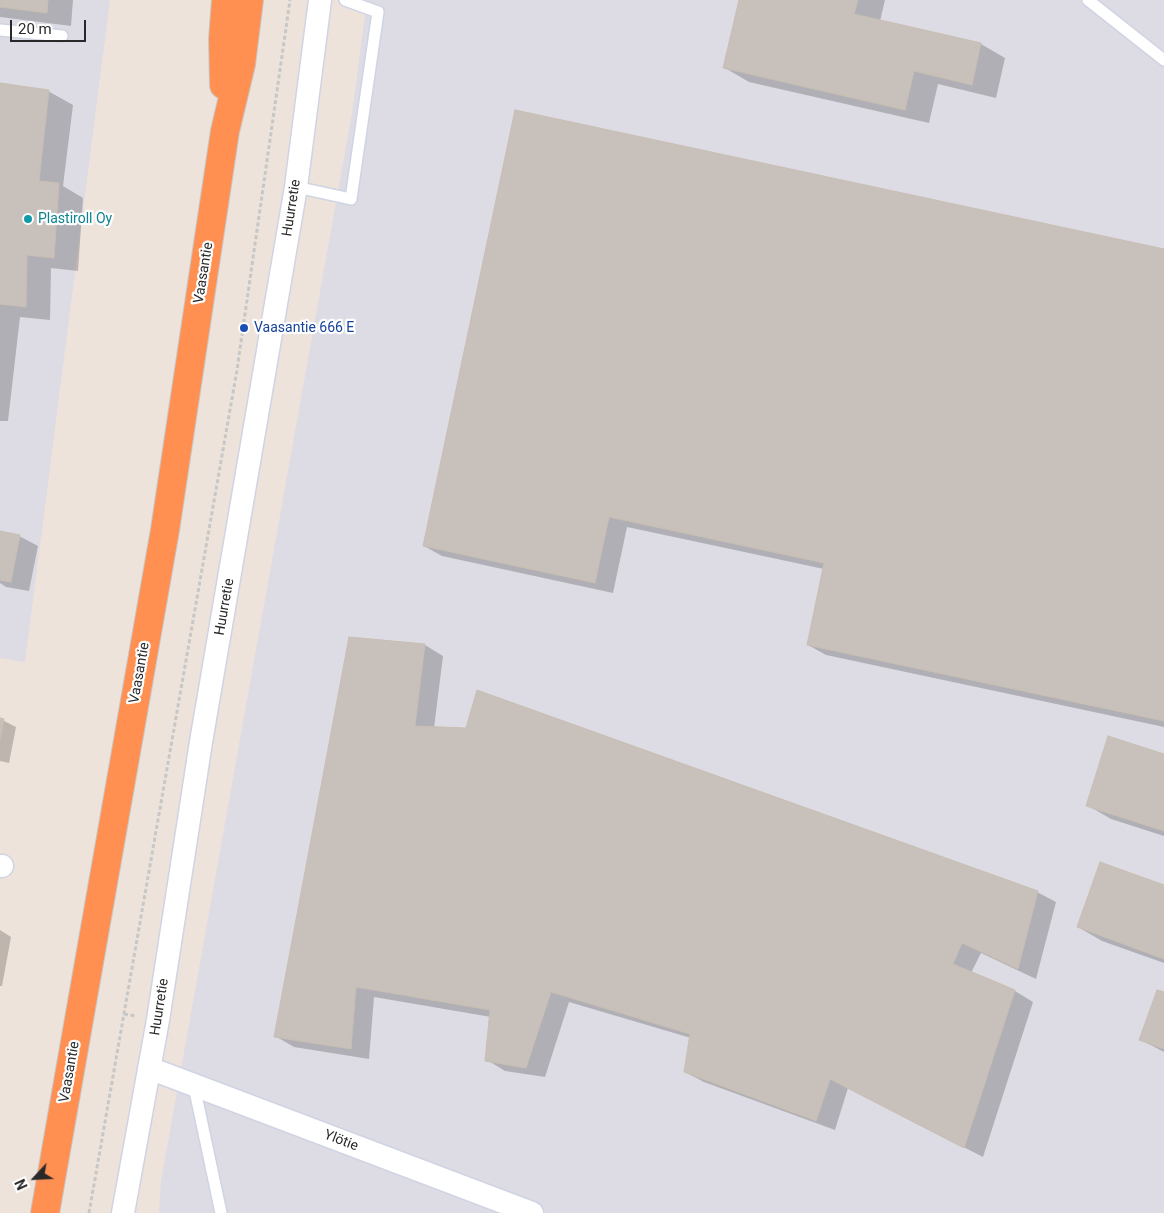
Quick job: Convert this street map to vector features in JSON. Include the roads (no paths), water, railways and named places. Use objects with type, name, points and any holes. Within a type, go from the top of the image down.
[{"type":"highway","name":"Vaasantie","points":[[225,131],[223,39],[226,0]]},
{"type":"highway","name":"Vaasantie","points":[[45,1213],[165,530],[225,131],[241,64],[249,0]]},
{"type":"street","name":"Huurretie","points":[[123,1213],[149,1068],[201,742],[296,187],[320,0]]},
{"type":"street","name":"Ylötie","points":[[149,1068],[532,1213]]},
{"type":"lane","points":[[296,187],[351,199],[378,12],[345,0]]},
{"type":"lane","points":[[1088,0],[1164,60]]},
{"type":"lane","points":[[0,30],[62,36]]},
{"type":"lane","points":[[194,1086],[222,1213]]},
{"type":"place","name":"Plastiroll Oy","points":[[28,219]]},
{"type":"place","name":"Vaasantie 666 E","points":[[244,328]]}]
